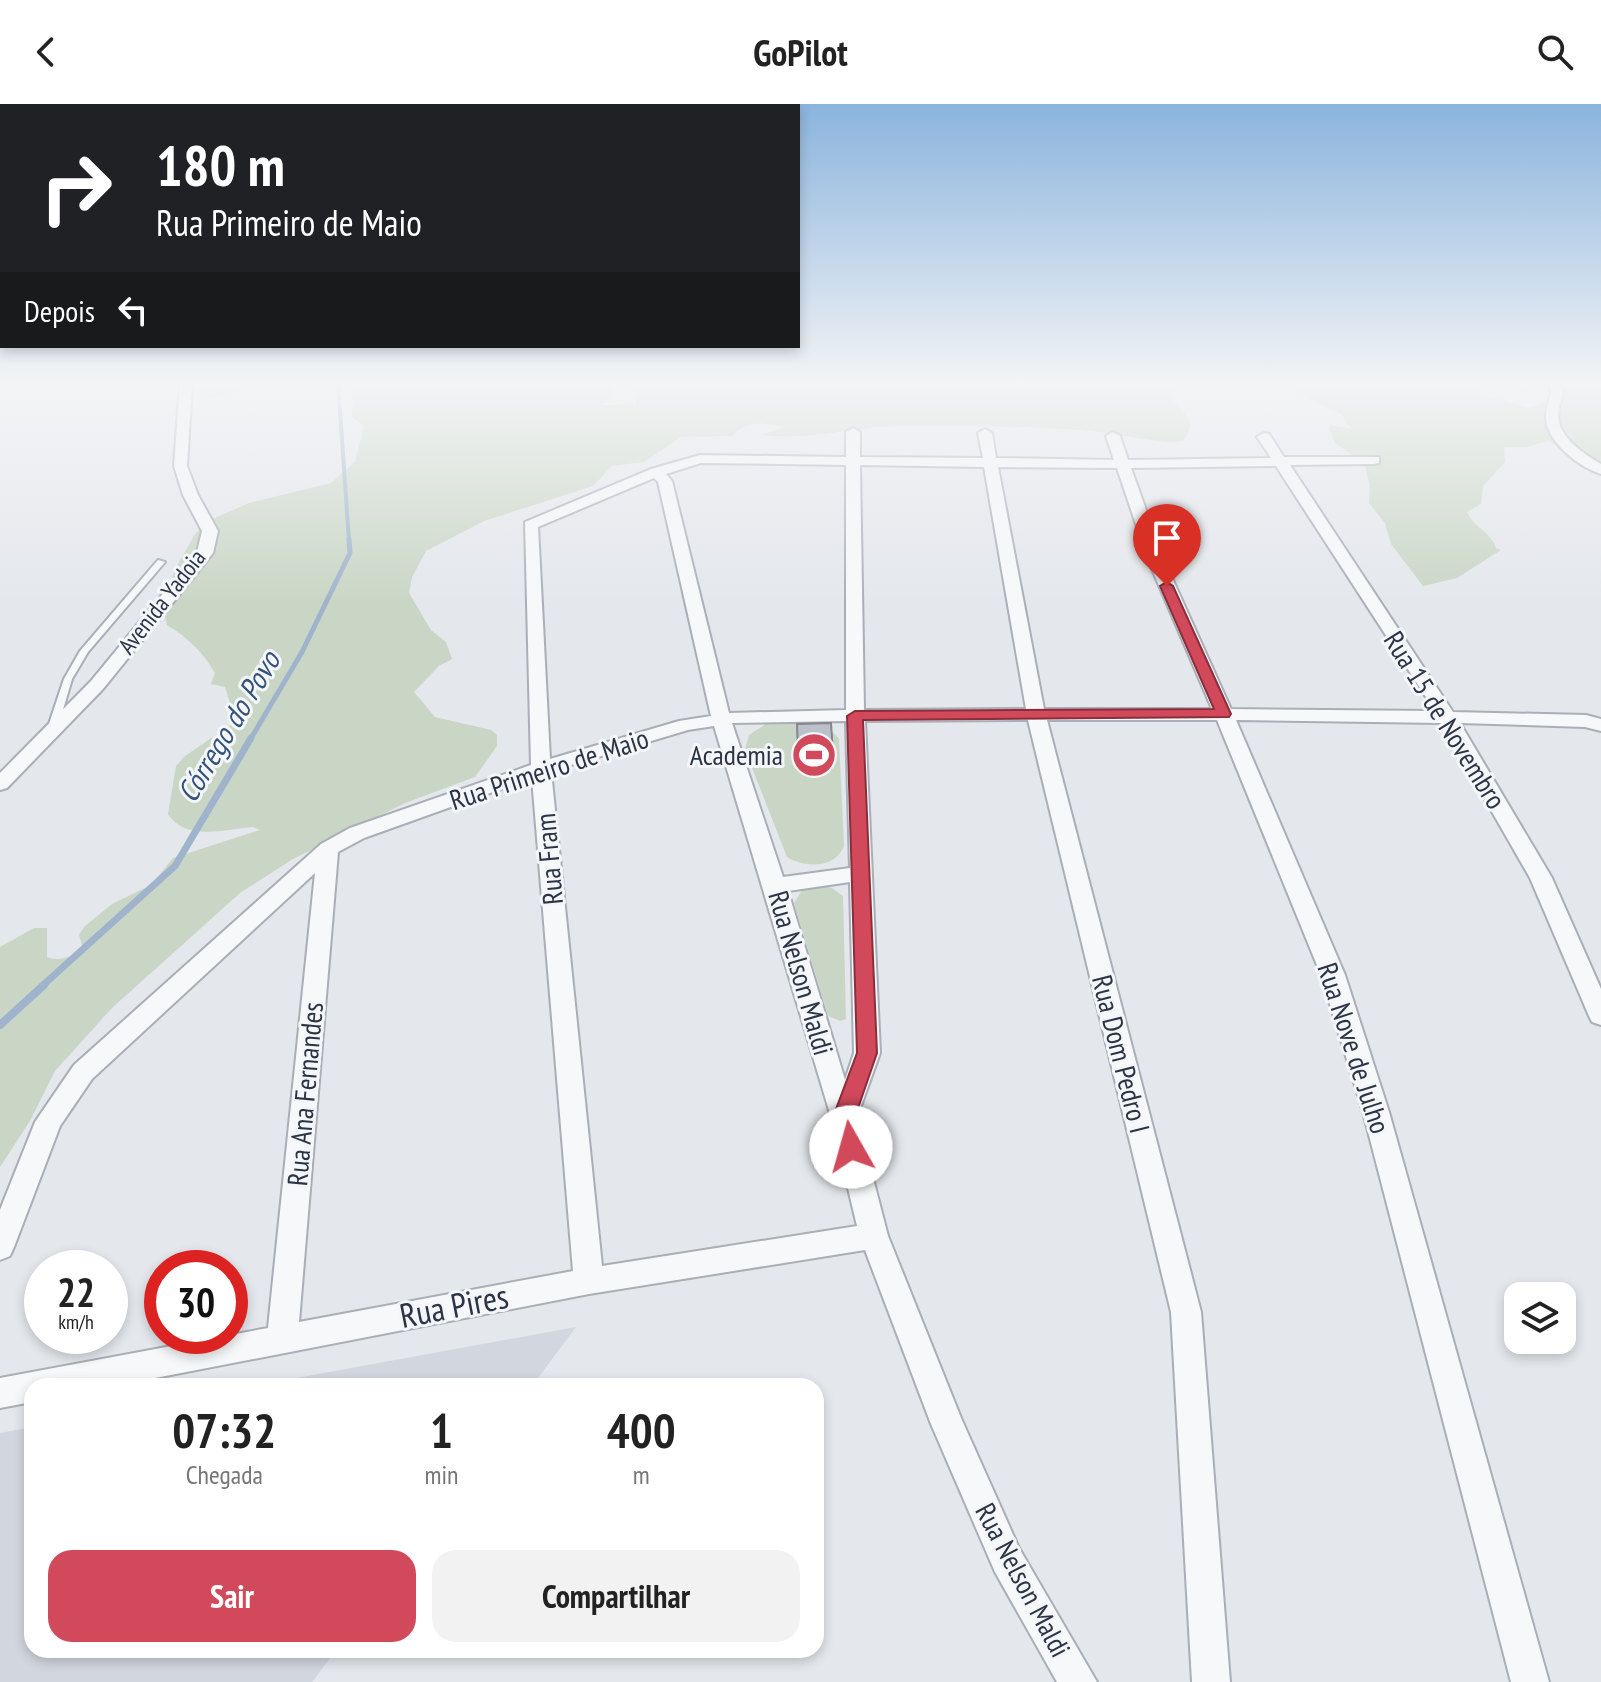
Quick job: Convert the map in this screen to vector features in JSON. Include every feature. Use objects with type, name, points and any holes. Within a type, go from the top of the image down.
[{"type":"street","name":"Avenida Yadoia","points":[[0,784],[97,685],[205,553],[210,531],[187,487],[181,456]]},
{"type":"street","points":[[844,1117],[867,1053],[855,716],[852,456]]},
{"type":"street","name":"Rua Dom Pedro I","points":[[988,456],[1036,714],[1186,1312],[1211,1682]]},
{"type":"street","name":"Rua Nove de Julho","points":[[1119,456],[1156,560],[1333,975],[1376,1112],[1530,1682]]},
{"type":"street","name":"Rua 15 de Novembro","points":[[1274,456],[1447,716],[1541,878],[1601,1016]]},
{"type":"street","points":[[1582,456],[1601,470]]},
{"type":"street","points":[[656,472],[700,459],[1121,464],[1374,460]]},
{"type":"street","name":"Rua Nelson Maldi","points":[[656,472],[665,481],[721,718],[775,885],[844,1117],[874,1236],[947,1424],[1007,1560],[1078,1682]]},
{"type":"street","name":"Rua Fram","points":[[589,1281],[541,768],[530,525],[656,472]]},
{"type":"street","name":"Rua Primeiro de Maio","points":[[0,1247],[48,1122],[83,1072],[328,849],[357,833],[541,768],[721,718],[1224,714],[1447,716],[1586,721],[1601,725]]},
{"type":"street","name":"Rua Ana Fernandes","points":[[282,1339],[328,849]]},
{"type":"street","points":[[775,885],[859,874]]},
{"type":"street","name":"Rua Pires","points":[[76,1378],[589,1281],[874,1236]]},
{"type":"street","name":"Rua Pires","points":[[0,1393],[24,1388]]},
{"type":"lane","points":[[52,731],[68,679],[84,651],[161,562]]},
{"type":"shaded area","points":[[576,1327],[538,1378],[297,1378]]},
{"type":"shaded area","points":[[24,1428],[24,1658],[330,1658],[312,1682],[0,1682],[0,1433]]},
{"type":"green space","points":[[357,456],[653,456],[644,462],[612,466],[593,486],[484,521],[426,551],[412,577],[409,593],[431,630],[446,642],[452,659],[439,666],[414,692],[435,717],[491,730],[497,735],[497,746],[475,777],[405,803],[293,859],[240,893],[112,1008],[55,1071],[30,1121],[0,1167],[0,947],[34,928],[47,928],[47,957],[61,959],[71,956],[83,948],[79,935],[85,926],[112,904],[151,885],[173,858],[260,830],[253,827],[196,831],[176,823],[168,814],[176,766],[185,756],[247,714],[230,703],[225,687],[211,684],[215,673],[210,665],[194,646],[167,625],[164,612],[174,571],[195,534],[208,521],[249,503],[331,483],[355,462]]},
{"type":"green space","points":[[1353,456],[1505,456],[1505,462],[1483,486],[1481,504],[1467,512],[1501,550],[1457,578],[1423,586],[1391,544],[1385,523],[1369,503],[1370,485],[1364,463]]},
{"type":"green space","points":[[1576,456],[1601,456],[1601,469]]},
{"type":"green space","points":[[766,724],[816,725],[825,727],[839,739],[844,846],[834,859],[811,864],[787,857],[745,750],[749,735]]},
{"type":"green space","points":[[818,885],[832,888],[843,896],[846,1019],[840,1021],[828,1016],[794,903],[803,889]]},
{"type":"building","points":[[831,723],[833,753],[798,754],[797,724]]},
{"type":"waterway","name":"Córrego do Povo","points":[[343,456],[349,541]]},
{"type":"waterway","name":"Córrego do Povo","points":[[250,740],[302,652],[350,553],[349,539]]},
{"type":"waterway","name":"Córrego do Povo","points":[[41,987],[175,866],[251,738]]},
{"type":"waterway","name":"Córrego do Povo","points":[[0,1025],[44,985]]},
{"type":"place","name":"Academia","points":[[814,755]]},
{"type":"route","points":[[851,1147],[844,1117],[867,1053],[855,716],[1224,714],[1167,586]]}]
